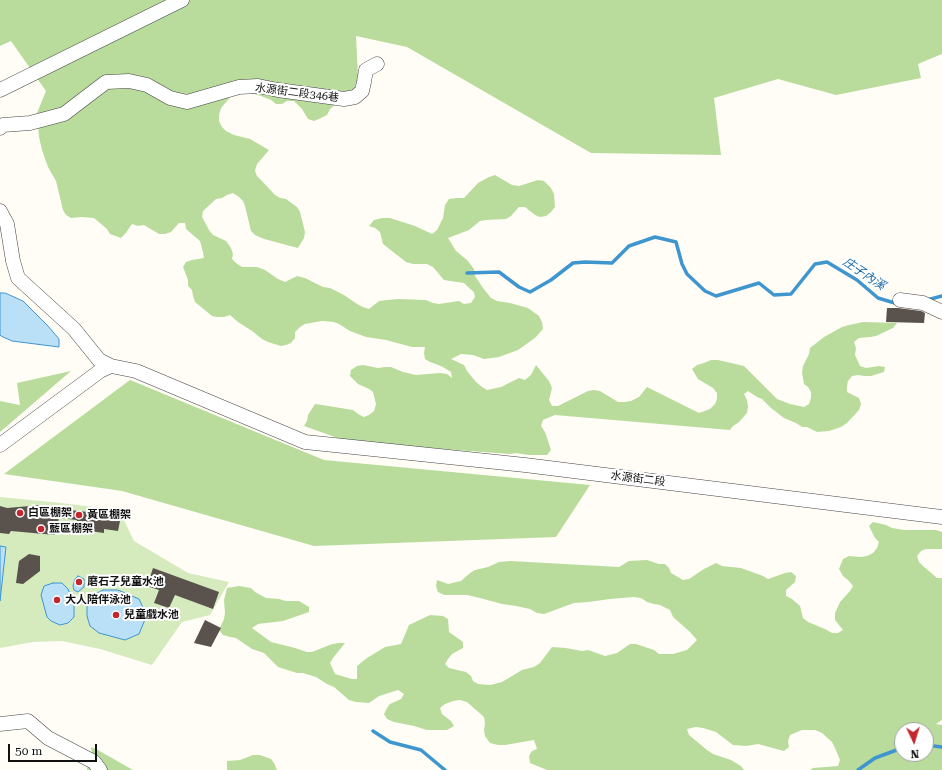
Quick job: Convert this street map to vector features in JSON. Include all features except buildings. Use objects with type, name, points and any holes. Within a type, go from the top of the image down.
[{"type":"street","points":[[0,90],[182,0]]},
{"type":"street","name":"水源街二段346巷","points":[[0,128],[3,125],[30,123],[64,114],[106,82],[129,81],[147,85],[170,98],[187,102],[239,87],[258,86],[344,99],[355,97],[362,91],[366,70],[377,64]]},
{"type":"street","points":[[0,212],[7,224],[13,261],[18,278],[74,329],[99,360],[111,366]]},
{"type":"street","points":[[900,300],[923,303],[942,312]]},
{"type":"street","points":[[0,445],[100,371],[111,366]]},
{"type":"street","name":"水源街二段","points":[[111,366],[136,371],[305,442],[525,465],[942,517]]},
{"type":"street","points":[[0,724],[28,720],[48,738],[94,762],[100,770]]},
{"type":"green space","points":[[0,0],[942,0],[942,54],[918,64],[921,78],[836,95],[778,79],[714,98],[721,155],[591,153],[407,47],[356,36],[358,76],[353,93],[330,109],[327,115],[314,121],[308,119],[302,109],[294,101],[276,104],[271,100],[247,92],[233,94],[221,108],[219,115],[219,121],[226,131],[234,135],[250,139],[269,150],[257,164],[255,171],[257,176],[275,195],[286,199],[297,207],[300,212],[305,232],[304,238],[298,248],[264,239],[255,235],[251,231],[243,201],[233,193],[216,199],[203,211],[202,217],[213,235],[226,241],[233,254],[232,259],[236,263],[242,267],[257,267],[265,270],[285,282],[297,276],[305,278],[323,287],[330,288],[357,304],[369,309],[379,301],[398,299],[426,300],[439,304],[459,301],[464,304],[471,303],[475,297],[474,292],[464,283],[444,280],[433,267],[427,264],[413,264],[406,262],[383,244],[380,232],[369,226],[374,220],[390,218],[415,226],[432,234],[437,230],[443,218],[445,205],[449,199],[464,198],[478,183],[489,177],[495,175],[512,185],[519,186],[538,180],[544,181],[551,188],[554,194],[555,207],[546,216],[540,217],[525,207],[519,207],[506,219],[480,221],[469,230],[448,238],[456,251],[467,260],[474,269],[475,276],[491,298],[497,301],[528,308],[539,316],[542,322],[543,329],[535,338],[518,350],[499,357],[484,359],[473,355],[461,354],[451,359],[464,365],[476,382],[487,390],[501,387],[519,378],[525,380],[531,375],[536,365],[549,381],[552,388],[549,400],[552,406],[558,406],[588,391],[594,390],[600,391],[618,402],[631,401],[639,397],[647,387],[699,413],[710,409],[715,404],[717,393],[713,388],[698,379],[692,369],[697,365],[711,360],[718,360],[744,366],[777,399],[804,407],[809,404],[811,398],[811,392],[804,384],[802,373],[810,348],[824,337],[842,327],[863,322],[897,323],[893,328],[876,336],[859,338],[854,342],[856,348],[855,355],[860,366],[866,368],[879,366],[885,367],[884,372],[871,376],[852,376],[848,381],[847,392],[859,398],[861,404],[859,410],[847,423],[841,427],[829,431],[817,432],[807,427],[802,427],[784,418],[762,399],[748,391],[744,394],[747,400],[747,413],[730,430],[555,415],[543,420],[541,426],[545,432],[551,450],[547,455],[510,454],[349,442],[304,426],[308,415],[315,404],[353,410],[364,417],[374,411],[376,404],[373,392],[358,384],[350,376],[351,370],[357,366],[363,365],[378,368],[391,367],[416,375],[440,373],[447,374],[452,378],[451,372],[425,359],[425,347],[412,347],[386,340],[366,337],[350,331],[334,322],[322,321],[305,324],[295,332],[295,338],[291,343],[286,345],[281,346],[268,342],[230,315],[224,317],[212,316],[195,302],[192,290],[188,286],[188,280],[183,267],[186,262],[204,258],[200,241],[186,229],[185,223],[179,223],[171,232],[165,234],[159,234],[144,225],[138,226],[132,224],[121,238],[110,234],[107,229],[94,218],[71,218],[66,215],[63,210],[56,181],[48,167],[39,137],[37,113],[46,91],[11,41],[0,46]]},
{"type":"green space","points":[[71,371],[0,432],[0,401],[20,405],[17,383]]},
{"type":"green space","points":[[130,380],[324,460],[590,485],[556,537],[314,546],[122,491],[4,474]]},
{"type":"green space","points":[[0,497],[119,510],[134,541],[188,573],[229,582],[210,615],[182,622],[152,665],[100,649],[62,641],[33,642],[0,648]]},
{"type":"green space","points":[[873,522],[904,530],[936,530],[942,532],[942,549],[926,549],[921,551],[917,556],[919,562],[923,566],[937,578],[942,578],[942,720],[936,724],[942,725],[942,770],[810,770],[813,768],[838,766],[840,760],[832,742],[822,733],[815,730],[802,730],[790,735],[788,741],[789,747],[784,751],[758,744],[746,746],[733,745],[716,732],[696,727],[687,729],[689,735],[713,754],[731,760],[741,766],[744,770],[547,770],[530,763],[529,756],[532,751],[537,749],[534,740],[505,745],[490,743],[485,736],[484,717],[467,702],[460,700],[453,701],[440,708],[442,714],[451,721],[454,726],[447,730],[427,730],[394,722],[387,719],[384,714],[390,704],[401,699],[404,694],[398,690],[379,696],[369,703],[349,700],[334,687],[316,677],[278,667],[264,653],[252,649],[236,638],[223,635],[219,630],[224,619],[224,600],[227,588],[239,586],[251,588],[266,598],[299,601],[309,607],[309,612],[283,621],[258,624],[252,628],[271,642],[307,652],[312,652],[332,644],[345,643],[330,663],[335,674],[357,679],[357,666],[385,647],[401,644],[409,625],[430,615],[443,616],[448,619],[449,632],[463,642],[463,648],[452,654],[445,664],[449,668],[466,672],[471,676],[473,681],[478,684],[490,685],[502,682],[522,670],[534,667],[540,663],[552,647],[582,651],[588,650],[605,656],[617,653],[630,644],[636,644],[654,650],[659,654],[673,654],[687,650],[697,640],[673,617],[670,610],[660,605],[647,602],[641,598],[634,597],[574,603],[544,614],[537,613],[530,609],[467,595],[444,595],[438,592],[436,586],[437,580],[448,584],[461,581],[475,570],[488,567],[499,562],[510,561],[619,567],[629,561],[647,560],[659,564],[665,564],[671,573],[683,580],[689,579],[716,563],[722,566],[741,568],[768,579],[791,572],[796,576],[795,582],[786,590],[786,596],[800,606],[803,618],[808,622],[832,633],[838,633],[843,630],[835,620],[835,613],[840,602],[853,586],[843,576],[839,569],[843,559],[849,556],[861,557],[873,553],[879,542],[875,538],[869,526]]},
{"type":"green space","points":[[91,747],[133,770],[87,770],[88,764],[91,760]]},
{"type":"green space","points":[[253,755],[260,755],[271,759],[277,770],[227,770],[227,761],[240,760]]},
{"type":"water","points":[[0,293],[5,293],[23,301],[59,339],[59,347],[12,341],[1,336]]},
{"type":"water","points":[[0,546],[6,547],[0,601]]},
{"type":"water","name":"磨石子兒童水池","points":[[78,576],[84,579],[84,587],[78,592],[74,590],[73,586],[75,579]]},
{"type":"water","name":"大人陪伴泳池","points":[[53,583],[62,583],[68,589],[74,604],[74,617],[68,623],[60,625],[51,621],[47,617],[41,595],[44,586]]},
{"type":"water","name":"兒童戲水池","points":[[103,590],[118,590],[139,599],[146,614],[139,634],[125,640],[99,633],[90,626],[87,616],[87,602],[95,594]]},
{"type":"waterway","name":"庄子內溪","points":[[467,273],[499,272],[519,287],[530,292],[551,280],[573,263],[612,263],[629,246],[655,237],[676,242],[682,264],[687,274],[705,291],[716,296],[759,283],[774,295],[791,294],[815,264],[827,262],[857,280],[878,298],[898,304]]},
{"type":"waterway","name":"庄子內溪","points":[[927,300],[942,296]]},
{"type":"waterway","points":[[373,731],[390,742],[421,750],[445,770]]},
{"type":"waterway","points":[[934,746],[942,747]]},
{"type":"waterway","points":[[858,770],[875,758],[894,751]]},
{"type":"place","name":"白區棚架","points":[[20,513]]},
{"type":"place","name":"黃區棚架","points":[[79,515]]},
{"type":"place","name":"藍區棚架","points":[[41,529]]},
{"type":"place","name":"磨石子兒童水池","points":[[79,582]]},
{"type":"place","name":"大人陪伴泳池","points":[[57,600]]},
{"type":"place","name":"兒童戲水池","points":[[116,615]]}]
